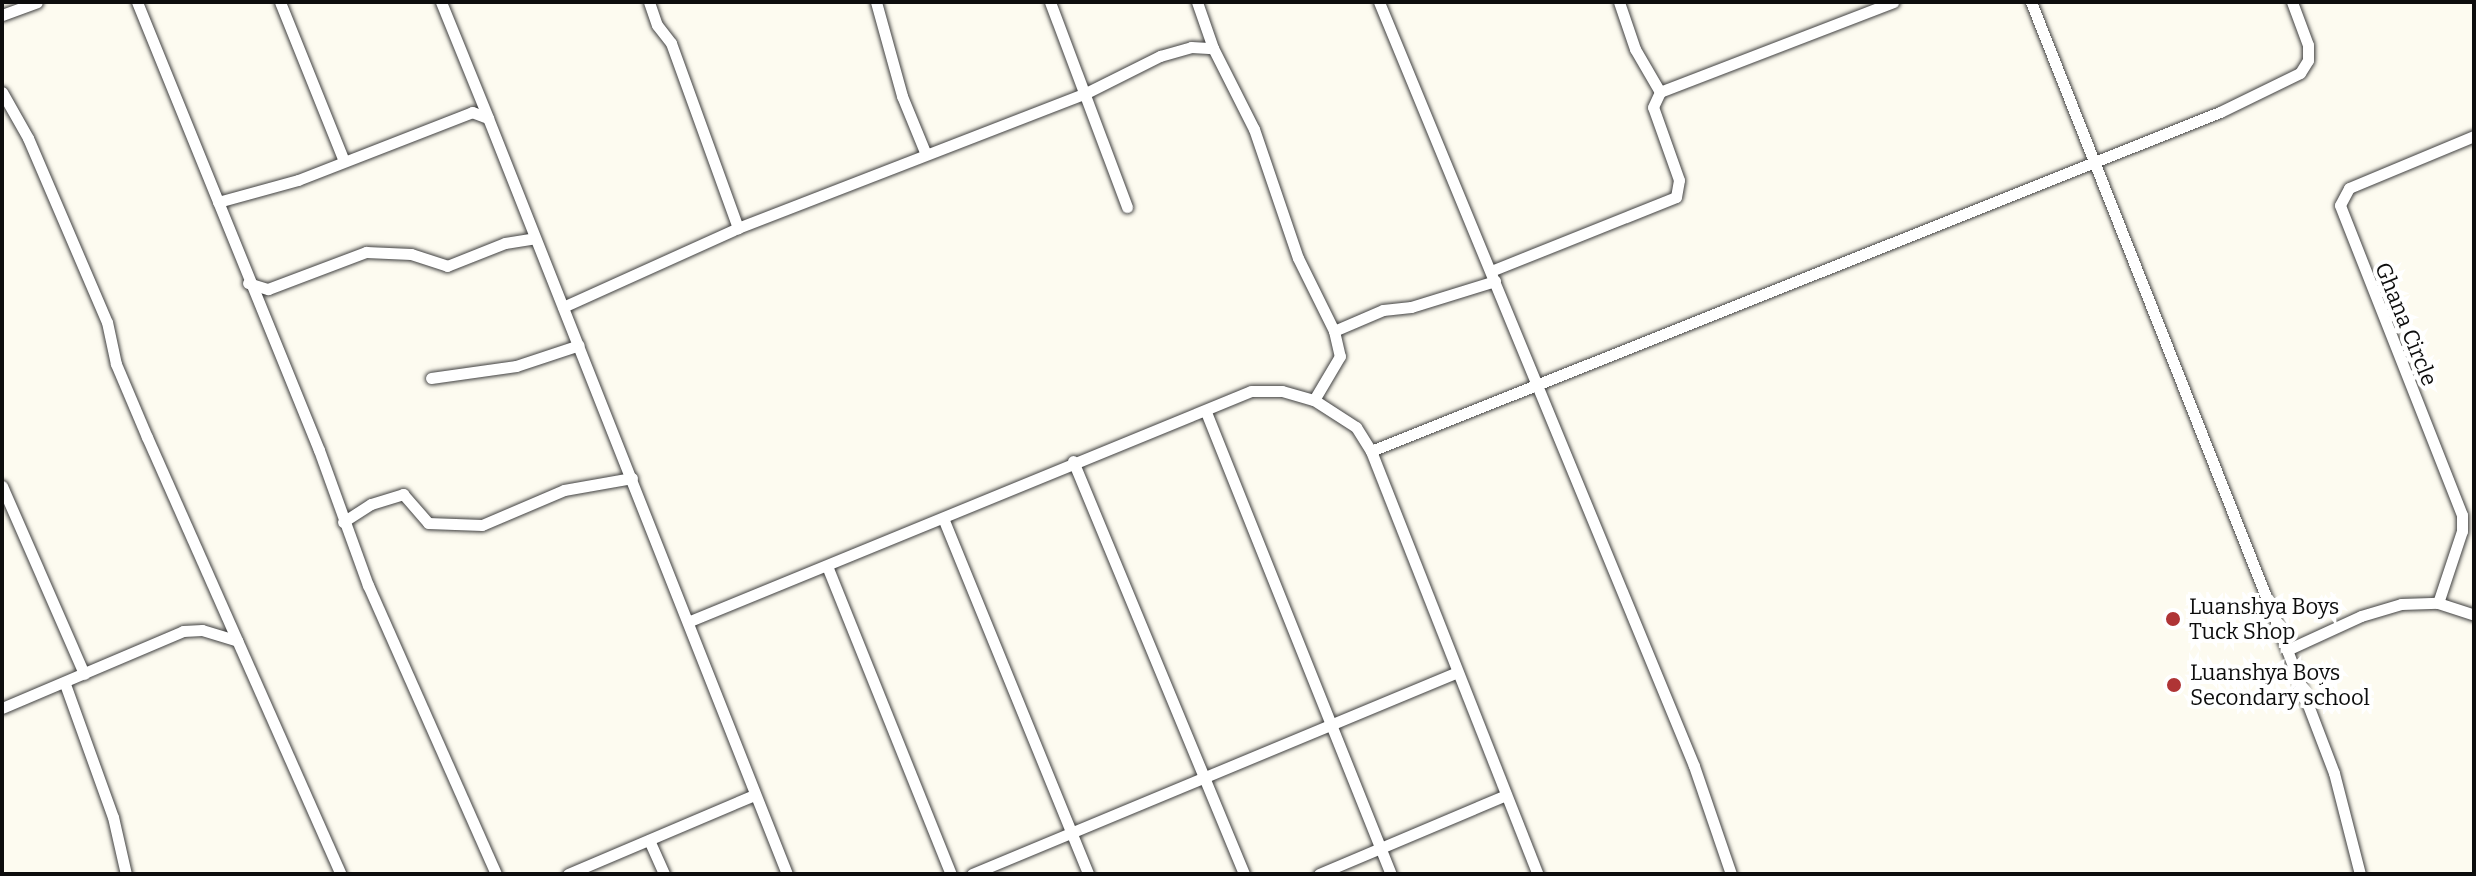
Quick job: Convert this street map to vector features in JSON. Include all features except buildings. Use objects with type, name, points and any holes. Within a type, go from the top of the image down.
[{"type":"street","points":[[2,15],[37,2]]},
{"type":"street","points":[[137,2],[247,282],[319,450],[343,522],[496,874]]},
{"type":"street","points":[[280,2],[344,161]]},
{"type":"street","points":[[441,2],[690,621],[754,795],[787,874]]},
{"type":"street","points":[[649,2],[657,25],[671,43],[738,228]]},
{"type":"street","points":[[876,2],[902,96],[925,152]]},
{"type":"street","points":[[1050,2],[1127,207]]},
{"type":"street","points":[[1197,2],[1213,48],[1254,129],[1298,258],[1334,331],[1340,356],[1314,400]]},
{"type":"street","points":[[1379,2],[1540,386],[1694,766],[1731,874]]},
{"type":"street","points":[[1619,2],[1635,49],[1660,92]]},
{"type":"street","points":[[1334,331],[1383,310],[1411,307],[1493,276],[1676,197],[1679,180],[1653,107],[1660,92],[1893,2]]},
{"type":"street","points":[[2031,2],[2092,164],[2334,773],[2360,874]]},
{"type":"street","points":[[1371,451],[2220,112],[2300,73],[2308,60],[2308,45],[2292,2]]},
{"type":"street","points":[[563,307],[738,228],[925,152],[1086,93],[1160,56],[1191,47],[1213,48]]},
{"type":"street","points":[[2,92],[28,138],[107,322],[116,364],[209,568],[237,641],[341,874]]},
{"type":"street","points":[[218,202],[298,180],[472,112],[488,118]]},
{"type":"street","name":"Ghana Circle","points":[[2438,603],[2462,531],[2462,515],[2340,205],[2349,188],[2474,136]]},
{"type":"street","points":[[247,282],[268,289],[366,252],[411,254],[447,266],[518,239],[535,238]]},
{"type":"street","points":[[431,378],[516,366],[579,345]]},
{"type":"street","points":[[690,621],[943,518],[1073,461],[1206,412],[1251,391],[1282,391],[1314,400],[1356,427],[1371,451],[1455,673],[1538,874]]},
{"type":"street","points":[[1206,412],[1391,874]]},
{"type":"street","points":[[1073,461],[1244,874]]},
{"type":"street","points":[[343,522],[371,504],[403,494],[428,523],[482,525],[564,490],[632,478]]},
{"type":"street","points":[[2,486],[84,674]]},
{"type":"street","points":[[943,518],[1069,834],[1088,874]]},
{"type":"street","points":[[827,566],[951,874]]},
{"type":"street","points":[[2287,650],[2361,616],[2401,604],[2438,603],[2474,615]]},
{"type":"street","points":[[2,708],[65,684],[183,631],[202,630],[237,641]]},
{"type":"street","points":[[972,874],[1334,726],[1455,673]]},
{"type":"street","points":[[65,684],[113,817],[126,874]]},
{"type":"street","points":[[568,874],[754,795]]},
{"type":"street","points":[[1319,874],[1506,795]]},
{"type":"street","points":[[649,840],[664,874]]},
{"type":"place","name":"Luanshya Boys Tuck Shop","points":[[2173,619]]},
{"type":"place","name":"Luanshya Boys Secondary school","points":[[2174,685]]}]
